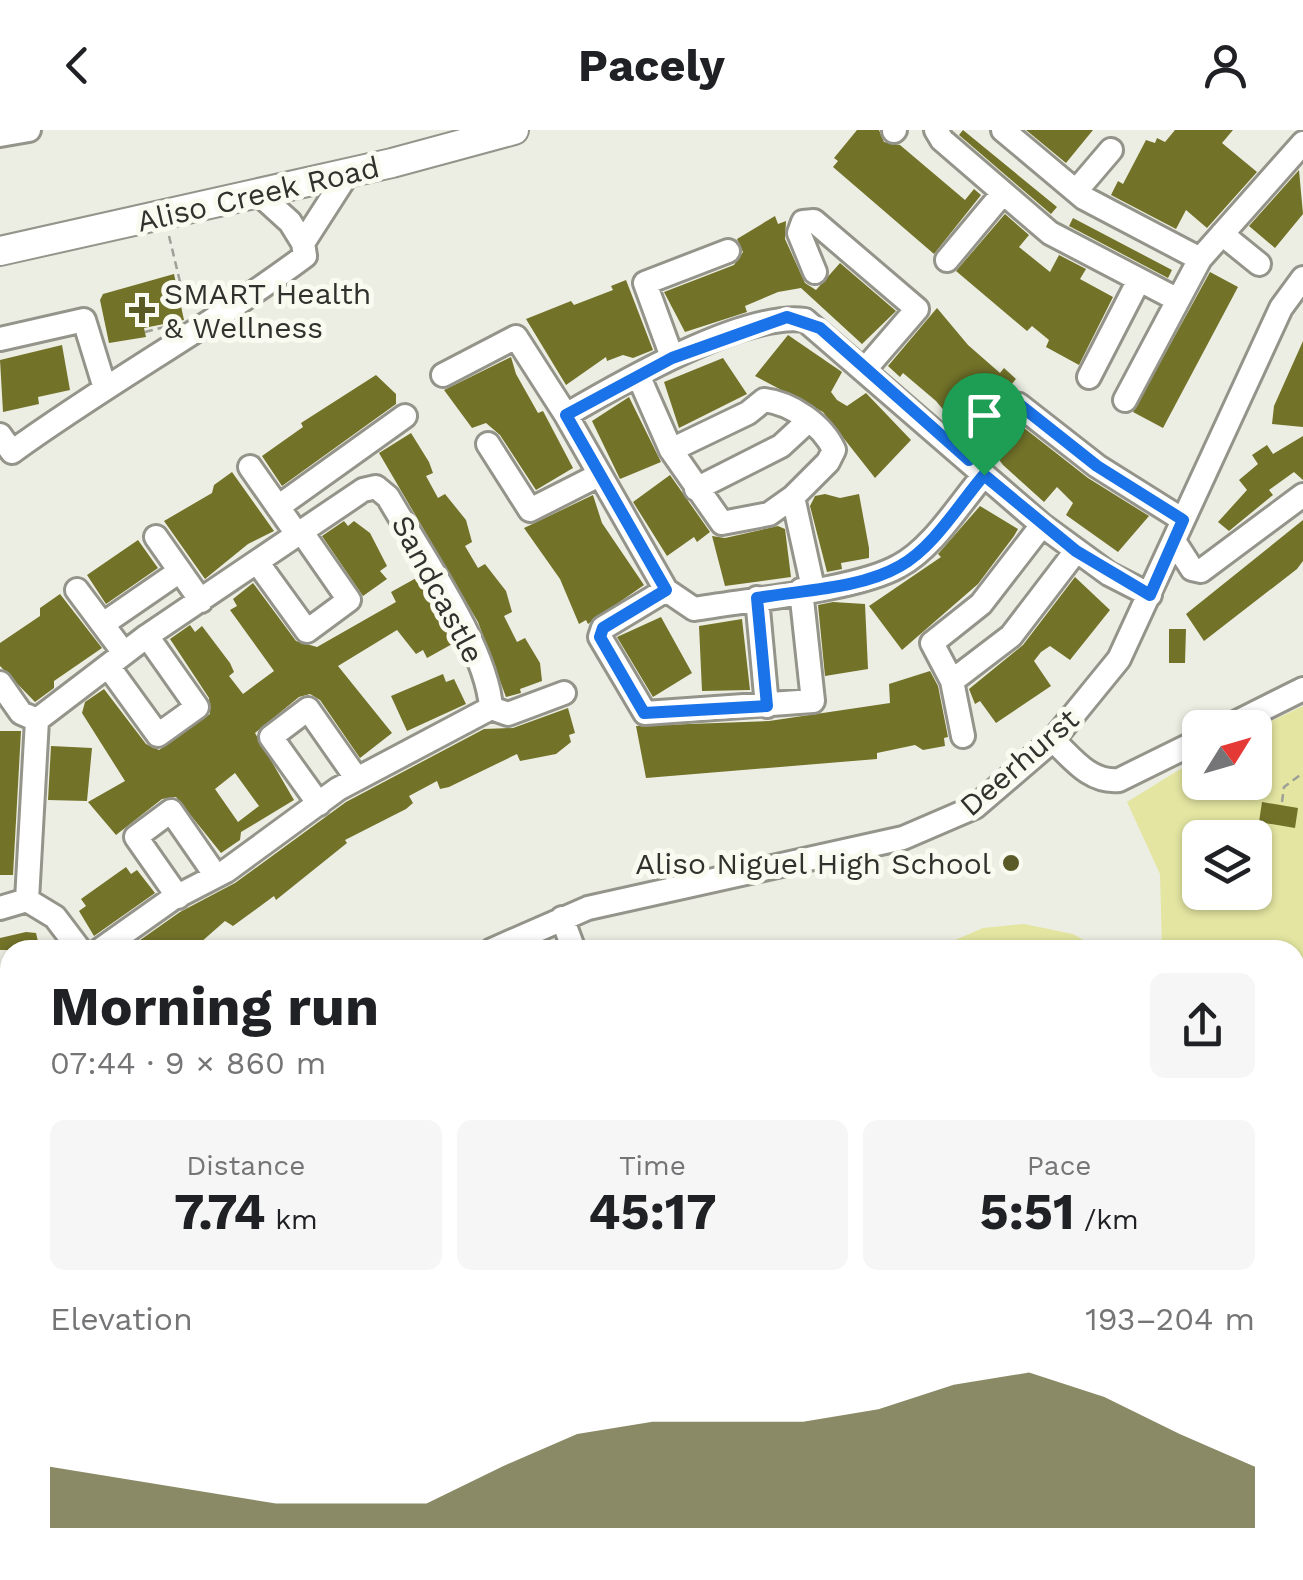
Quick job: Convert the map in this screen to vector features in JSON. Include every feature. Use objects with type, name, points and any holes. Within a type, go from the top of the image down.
[{"type":"main road","name":"Aliso Creek Road","points":[[0,250],[348,174],[514,130]]},
{"type":"street","points":[[0,135],[29,130]]},
{"type":"street","points":[[936,130],[942,140],[1050,233],[1178,300]]},
{"type":"street","points":[[1003,130],[1076,191],[1200,259]]},
{"type":"street","points":[[1124,400],[1200,259],[1303,143]]},
{"type":"street","points":[[1076,191],[1111,150]]},
{"type":"street","points":[[303,243],[348,174]]},
{"type":"street","points":[[948,260],[1003,193]]},
{"type":"street","points":[[4,449],[258,290],[304,256],[303,243],[290,222],[259,194]]},
{"type":"street","points":[[815,272],[800,233],[802,222],[814,222],[917,309],[866,368]]},
{"type":"street","points":[[1222,234],[1259,264]]},
{"type":"street","points":[[672,358],[645,283],[728,251]]},
{"type":"street","name":"Deerhurst","points":[[514,940],[562,918],[642,893],[902,838],[975,808],[1053,740],[1119,659],[1281,308],[1303,278]]},
{"type":"street","points":[[1090,377],[1140,280]]},
{"type":"street","points":[[566,415],[672,358],[787,317],[820,328],[1042,525],[1076,551],[1150,595]]},
{"type":"street","points":[[0,339],[84,320],[104,386]]},
{"type":"street","points":[[443,374],[516,337],[566,415],[666,590],[694,609],[870,579],[901,566],[920,551],[977,468],[1007,412],[1020,405],[1178,530],[1192,569],[1201,571],[1303,494]]},
{"type":"street","points":[[638,374],[672,450],[722,523],[769,514],[793,497],[828,462],[834,450],[828,436],[793,409],[764,400],[748,413],[672,450]]},
{"type":"street","points":[[278,507],[406,416]]},
{"type":"street","points":[[696,488],[781,446],[808,421]]},
{"type":"street","points":[[488,444],[530,510],[599,475]]},
{"type":"street","points":[[364,446],[377,470],[376,488]]},
{"type":"street","points":[[250,467],[350,600],[306,631],[257,562]]},
{"type":"street","name":"Sandcastle","points":[[37,720],[147,636],[299,532],[364,490],[376,488],[388,497],[474,649],[490,690],[492,708]]},
{"type":"street","points":[[666,590],[603,628],[600,637],[644,713],[813,702],[807,589],[793,497]]},
{"type":"street","points":[[963,736],[952,681],[932,643],[981,604],[1042,525]]},
{"type":"street","points":[[156,537],[200,600]]},
{"type":"street","points":[[952,681],[1012,636],[1076,551]]},
{"type":"street","points":[[103,624],[180,572]]},
{"type":"street","points":[[77,590],[103,624],[116,660],[158,735],[197,707],[147,636]]},
{"type":"street","points":[[757,598],[767,706]]},
{"type":"street","points":[[0,683],[21,713],[37,720],[27,900]]},
{"type":"street","points":[[1261,710],[1303,689]]},
{"type":"street","points":[[114,940],[178,896],[216,876],[357,778],[492,708],[508,714],[564,693]]},
{"type":"street","points":[[319,804],[271,737],[308,709],[357,778]]},
{"type":"street","points":[[1053,740],[1089,774],[1105,782],[1119,780],[1182,749]]},
{"type":"street","points":[[178,896],[136,836],[171,811],[216,876]]},
{"type":"street","points":[[0,908],[27,900],[55,917],[72,940]]},
{"type":"street","points":[[562,918],[570,940]]},
{"type":"path","points":[[164,215],[190,321]]},
{"type":"path","points":[[145,332],[167,324],[173,332]]},
{"type":"path","points":[[1282,802],[1284,787],[1303,773]]},
{"type":"green space","points":[[1303,706],[1303,940],[1162,940],[1160,874],[1127,802],[1182,768],[1182,800],[1272,800],[1272,721]]},
{"type":"green space","points":[[1024,924],[1073,934],[1084,940],[955,940],[983,928]]},
{"type":"building","points":[[857,130],[879,130],[884,142],[900,145],[965,200],[974,189],[981,195],[934,254],[833,167],[838,161],[834,158]]},
{"type":"building","points":[[963,130],[1057,207],[1051,214],[959,135]]},
{"type":"building","points":[[1026,130],[1093,130],[1066,163]]},
{"type":"building","points":[[1175,130],[1233,130],[1222,143],[1257,172],[1207,228],[1186,210],[1176,229],[1111,195],[1118,181],[1123,184],[1146,140],[1155,143],[1157,138],[1165,142]]},
{"type":"building","points":[[1299,170],[1303,214],[1275,248],[1249,226]]},
{"type":"building","points":[[1005,214],[1029,235],[1019,247],[1050,272],[1059,255],[1086,269],[1080,279],[1113,297],[1079,365],[1046,347],[1049,340],[1032,326],[1027,331],[956,271]]},
{"type":"building","points":[[775,216],[778,224],[786,221],[785,239],[805,283],[816,290],[840,263],[896,311],[862,344],[801,288],[778,292],[745,306],[747,312],[685,332],[664,292],[734,265],[743,252],[737,239]]},
{"type":"building","points":[[1073,218],[1172,270],[1168,278],[1069,226]]},
{"type":"building","points":[[1210,272],[1238,287],[1163,428],[1133,412]]},
{"type":"building","name":"SMART Health & Wellness","points":[[174,274],[184,320],[144,328],[146,337],[109,343],[100,300],[103,294]]},
{"type":"building","points":[[626,280],[653,350],[633,358],[623,355],[607,361],[606,357],[566,385],[526,319],[613,290],[611,286]]},
{"type":"building","points":[[937,308],[968,345],[1000,373],[1004,368],[1016,379],[1011,385],[1017,390],[996,401],[967,438],[936,401],[903,373],[900,377],[888,366]]},
{"type":"building","points":[[788,335],[842,372],[831,392],[837,400],[847,406],[866,393],[911,440],[875,478],[823,412],[755,376]]},
{"type":"building","points":[[1303,341],[1303,427],[1272,424],[1274,406]]},
{"type":"building","points":[[62,345],[70,390],[38,397],[39,404],[3,412],[0,360]]},
{"type":"building","points":[[511,357],[516,374],[538,413],[543,411],[573,468],[536,490],[500,435],[486,423],[472,428],[444,390]]},
{"type":"building","points":[[723,358],[747,394],[679,428],[664,382]]},
{"type":"building","points":[[376,375],[396,394],[396,404],[282,486],[262,456],[303,427],[301,423]]},
{"type":"building","points":[[629,397],[661,462],[620,479],[592,421]]},
{"type":"building","points":[[1019,424],[1088,478],[1149,516],[1118,552],[1066,515],[1073,503],[1057,487],[1044,502],[1003,465],[997,457]]},
{"type":"building","points":[[411,433],[429,462],[433,473],[426,476],[438,498],[445,494],[466,520],[472,542],[465,546],[478,568],[485,564],[506,591],[512,612],[504,616],[517,642],[525,638],[540,663],[542,681],[520,689],[521,693],[506,697],[478,622],[379,453]]},
{"type":"building","points":[[1303,436],[1303,480],[1294,472],[1269,490],[1273,495],[1229,531],[1218,522],[1247,490],[1239,480],[1258,464],[1252,455],[1267,445],[1273,454]]},
{"type":"building","points":[[232,472],[274,531],[248,544],[205,579],[164,521],[212,493],[214,485]]},
{"type":"building","points":[[670,475],[710,532],[697,542],[694,537],[667,556],[633,502]]},
{"type":"building","points":[[859,494],[869,548],[869,558],[841,563],[842,569],[827,572],[810,506],[815,496],[840,498]]},
{"type":"building","points":[[593,495],[602,523],[644,585],[588,624],[586,620],[579,624],[560,579],[524,528]]},
{"type":"building","points":[[980,506],[1018,529],[978,584],[902,650],[869,606],[941,557],[938,554]]},
{"type":"building","points":[[1303,520],[1303,561],[1297,569],[1204,641],[1186,614]]},
{"type":"building","points":[[344,521],[348,526],[354,521],[370,533],[387,566],[380,571],[387,579],[363,596],[322,536]]},
{"type":"building","points":[[778,526],[785,529],[791,577],[725,586],[712,536],[725,538]]},
{"type":"building","points":[[138,540],[158,568],[106,604],[87,575]]},
{"type":"building","points":[[418,577],[454,643],[427,658],[423,650],[416,654],[397,630],[338,666],[392,733],[360,758],[320,700],[310,694],[299,697],[255,733],[294,800],[241,832],[240,840],[221,853],[176,797],[162,799],[116,835],[88,802],[125,781],[82,713],[85,702],[104,689],[146,744],[159,750],[210,714],[209,698],[170,639],[190,625],[195,632],[202,626],[230,663],[234,672],[229,676],[243,694],[274,671],[230,610],[237,606],[233,599],[253,583],[296,641],[317,647],[396,602],[391,592]],"holes":[[[235,773],[259,806],[238,822],[215,789]]]},
{"type":"building","points":[[1075,577],[1110,610],[1070,660],[1050,646],[1041,652],[1034,661],[1051,686],[996,723],[980,701],[975,704],[969,689],[1023,645]]},
{"type":"building","points":[[60,594],[102,648],[54,681],[54,688],[35,702],[0,666],[0,643],[40,616],[40,608]]},
{"type":"building","points":[[865,604],[868,669],[825,676],[818,605]]},
{"type":"building","points":[[661,617],[692,673],[653,697],[617,637]]},
{"type":"building","points":[[742,619],[750,690],[702,691],[699,626]]},
{"type":"building","points":[[1169,629],[1186,629],[1185,663],[1169,663]]},
{"type":"building","points":[[930,671],[938,686],[948,737],[944,738],[945,746],[923,750],[915,745],[877,753],[877,759],[646,778],[636,726],[769,721],[890,703],[889,684]]},
{"type":"building","points":[[443,674],[446,682],[454,679],[466,704],[407,731],[391,696]]},
{"type":"building","points":[[568,708],[575,733],[569,735],[571,742],[556,754],[520,761],[517,754],[449,787],[440,789],[437,781],[409,796],[413,803],[406,809],[345,840],[347,843],[276,900],[274,896],[233,926],[225,921],[203,940],[140,940],[180,912],[235,883],[346,802],[484,729],[513,728]]},
{"type":"building","points":[[0,731],[21,731],[13,875],[0,875]]},
{"type":"building","points":[[51,746],[92,748],[87,801],[48,800]]},
{"type":"building","points":[[1262,802],[1298,808],[1295,828],[1259,820]]},
{"type":"building","points":[[126,867],[131,874],[137,870],[155,893],[94,936],[79,911],[86,906],[81,899]]},
{"type":"building","points":[[26,932],[36,933],[38,940],[0,940]]},
{"type":"place","name":"SMART Health & Wellness","points":[[142,310]]},
{"type":"place","name":"Aliso Niguel High School","points":[[1011,863]]},
{"type":"route","points":[[787,317],[805,320],[820,328],[969,460],[1007,412],[1020,405],[1097,466],[1183,520],[1150,595],[1076,551],[984,475],[920,551],[901,566],[870,579],[757,598],[767,706],[644,713],[600,637],[603,628],[666,590],[566,415],[672,358],[771,321],[787,317]]}]
